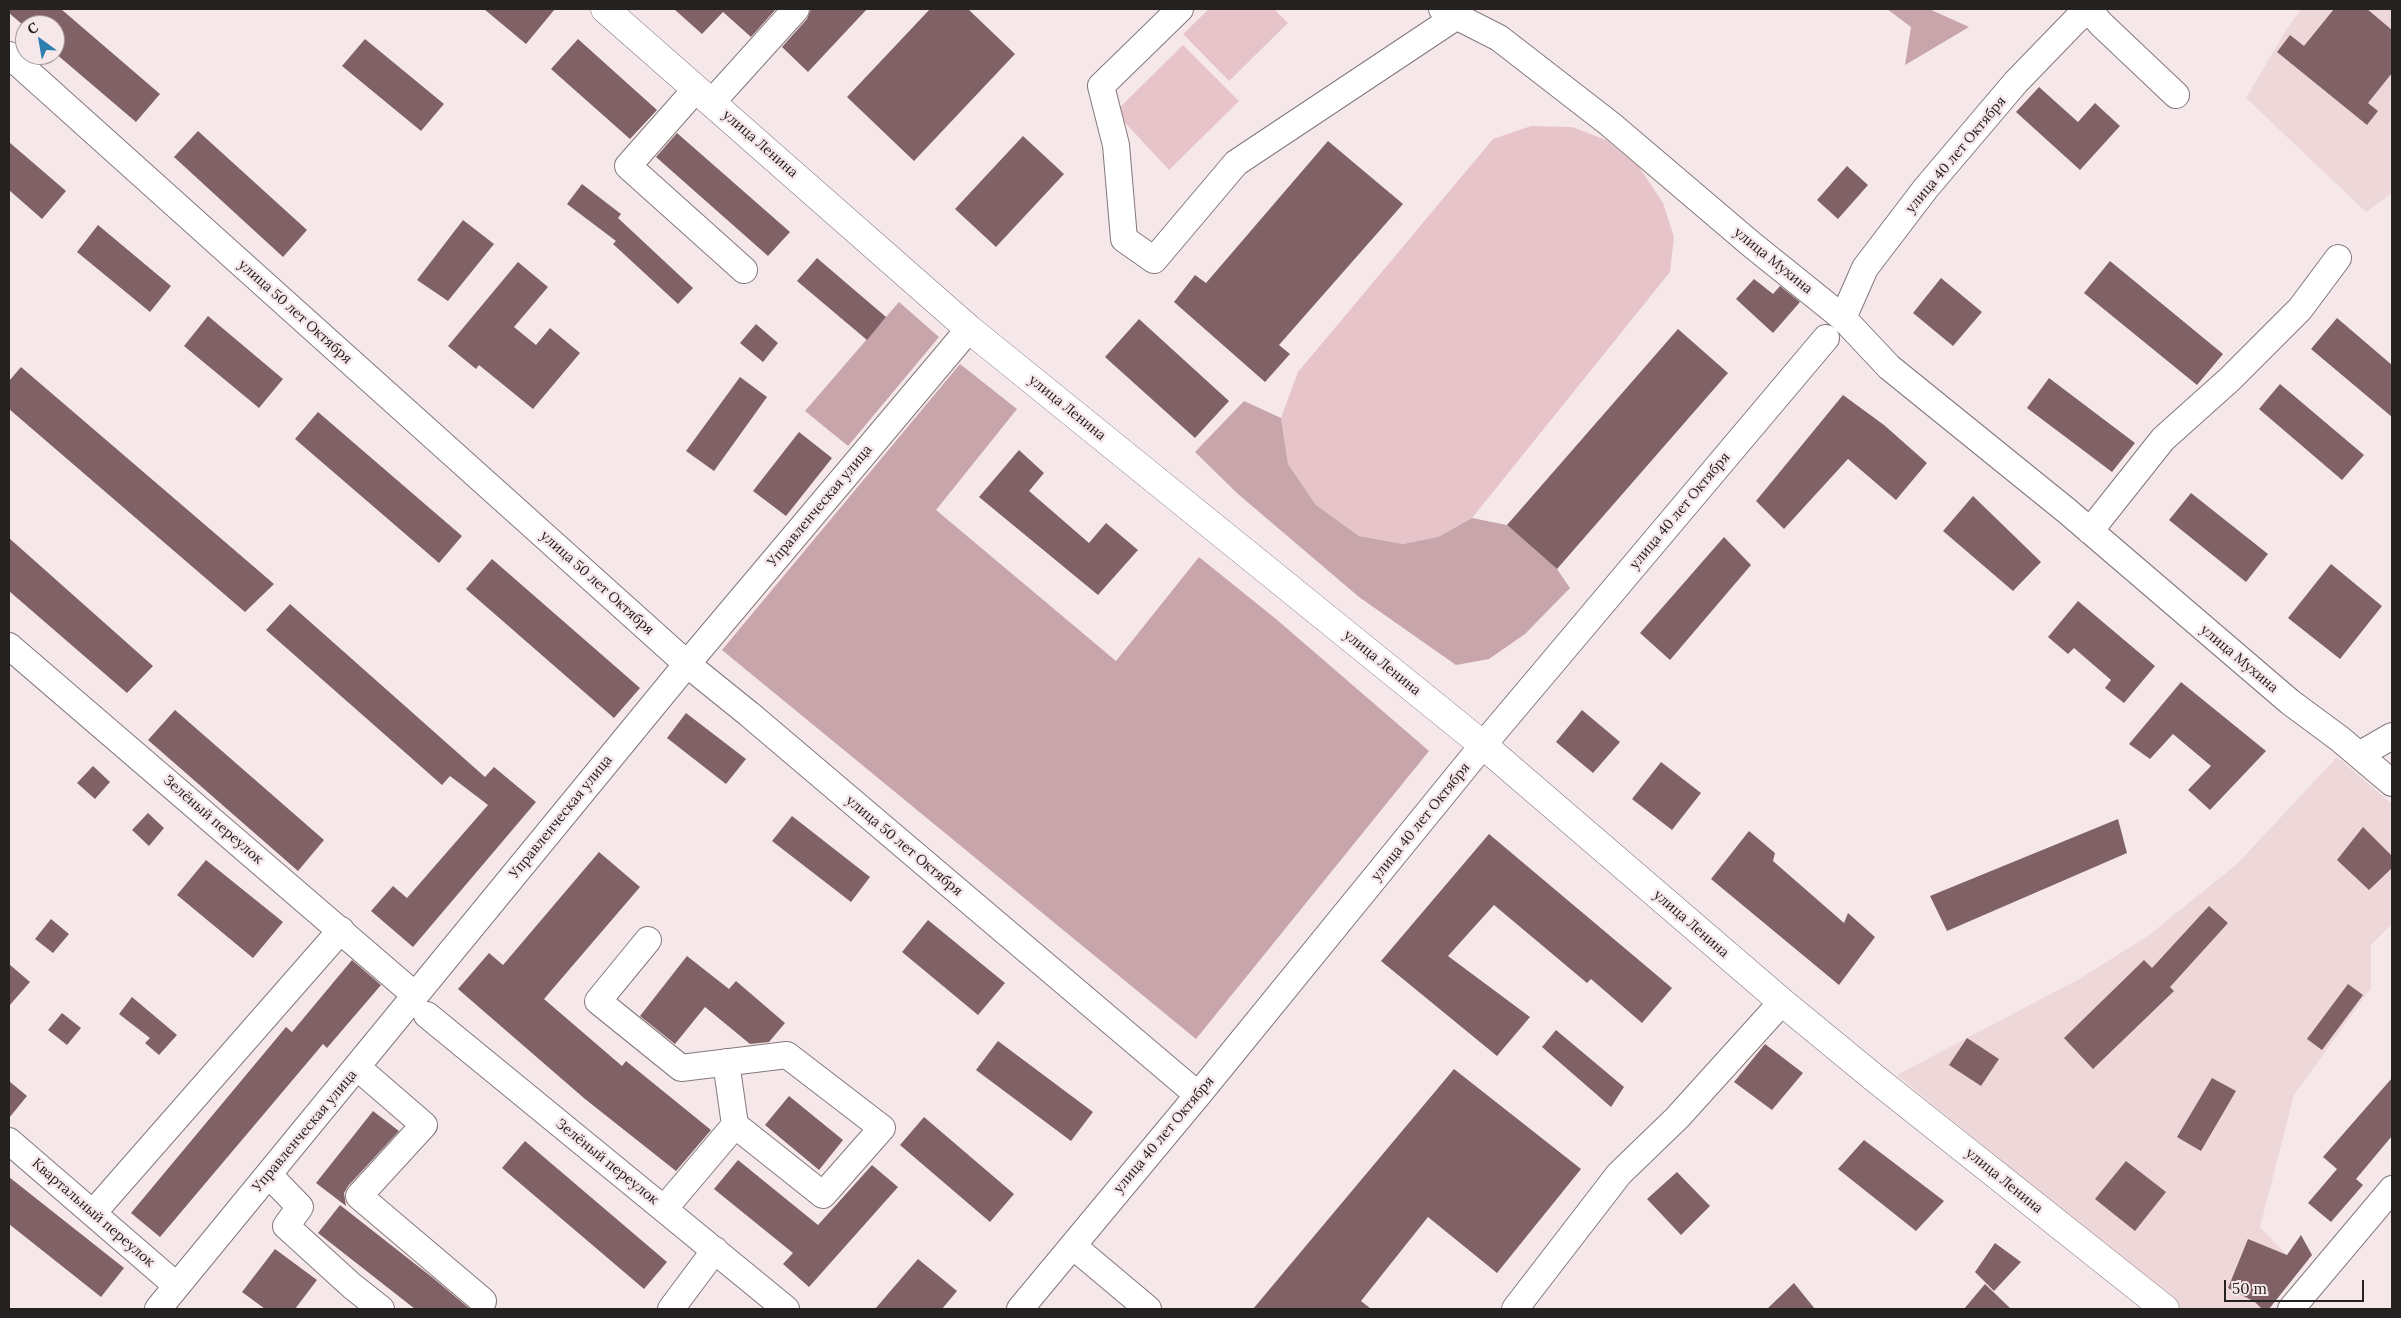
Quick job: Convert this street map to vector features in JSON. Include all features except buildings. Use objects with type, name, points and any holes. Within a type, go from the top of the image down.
[{"type":"main road","name":"улица Ленина","points":[[605,9],[970,329],[1483,745],[1782,1002],[2165,1309]]},
{"type":"street","points":[[744,270],[628,166],[796,9]]},
{"type":"street","points":[[1180,9],[1101,86],[1116,145],[1124,239],[1154,260],[1236,163],[1449,12]]},
{"type":"street","points":[[2089,9],[2101,24],[2176,95]]},
{"type":"street","name":"улица 40 лет Октября","points":[[1843,318],[1866,268],[1926,188],[2016,82],[2089,9]]},
{"type":"street","name":"улица Мухина","points":[[1449,12],[1499,38],[1610,124],[1743,237],[1843,318],[1889,367],[2090,531],[2198,625],[2359,755],[2392,784]]},
{"type":"street","name":"улица 50 лет Октября","points":[[9,55],[687,664],[749,714],[1198,1095]]},
{"type":"street","points":[[2090,531],[2163,439],[2230,379],[2300,309],[2338,258]]},
{"type":"street","name":"Управленческая улица","points":[[158,1309],[358,1068],[421,1005],[687,664],[970,329]]},
{"type":"street","name":"улица 40 лет Октября","points":[[1020,1309],[1198,1095],[1483,745],[1826,338]]},
{"type":"street","name":"Зелёный переулок","points":[[9,646],[341,930],[421,1005],[786,1309]]},
{"type":"street","points":[[2359,755],[2392,736]]},
{"type":"street","points":[[93,1213],[341,930]]},
{"type":"street","points":[[648,940],[598,1001],[681,1068],[726,1062],[787,1055],[882,1128],[823,1195],[735,1126],[726,1062]]},
{"type":"street","points":[[1515,1309],[1619,1174],[1677,1118],[1782,1002]]},
{"type":"street","points":[[358,1068],[424,1125],[358,1196],[483,1301]]},
{"type":"street","points":[[664,1209],[735,1126]]},
{"type":"street","name":"Квартальный переулок","points":[[9,1141],[177,1286]]},
{"type":"street","points":[[269,1175],[300,1207],[286,1226],[352,1286],[381,1309]]},
{"type":"street","points":[[2291,1309],[2392,1189]]},
{"type":"street","points":[[1073,1246],[1148,1309]]},
{"type":"street","points":[[672,1309],[714,1250]]},
{"type":"shaded area","points":[[1209,9],[1274,9],[1288,23],[1229,81],[1183,34]]},
{"type":"shaded area","points":[[1887,9],[1929,9],[1969,27],[1905,65],[1911,27]]},
{"type":"shaded area","points":[[2301,9],[2392,9],[2392,193],[2366,212],[2246,98],[2286,30]]},
{"type":"shaded area","points":[[1183,45],[1239,101],[1169,170],[1115,112]]},
{"type":"shaded area","points":[[1531,126],[1572,127],[1606,140],[1639,167],[1663,203],[1674,237],[1670,272],[1472,518],[1438,537],[1403,544],[1359,536],[1316,505],[1288,464],[1281,418],[1298,372],[1493,139]]},
{"type":"shaded area","points":[[899,302],[939,337],[848,446],[805,411]]},
{"type":"shaded area","points":[[960,364],[1017,409],[936,510],[1116,661],[1199,557],[1276,619],[1429,751],[1196,1039],[722,650]]},
{"type":"shaded area","points":[[1244,401],[1281,418],[1288,464],[1316,505],[1359,536],[1403,544],[1438,537],[1472,518],[1507,525],[1557,569],[1570,588],[1525,634],[1489,659],[1456,665],[1359,597],[1238,494],[1195,452]]},
{"type":"shaded area","points":[[2337,757],[2392,804],[2392,924],[2371,945],[2371,988],[2294,1095],[2260,1227],[2300,1269],[2269,1309],[2182,1309],[1897,1075],[2081,978],[2149,935],[2237,864]]}]
